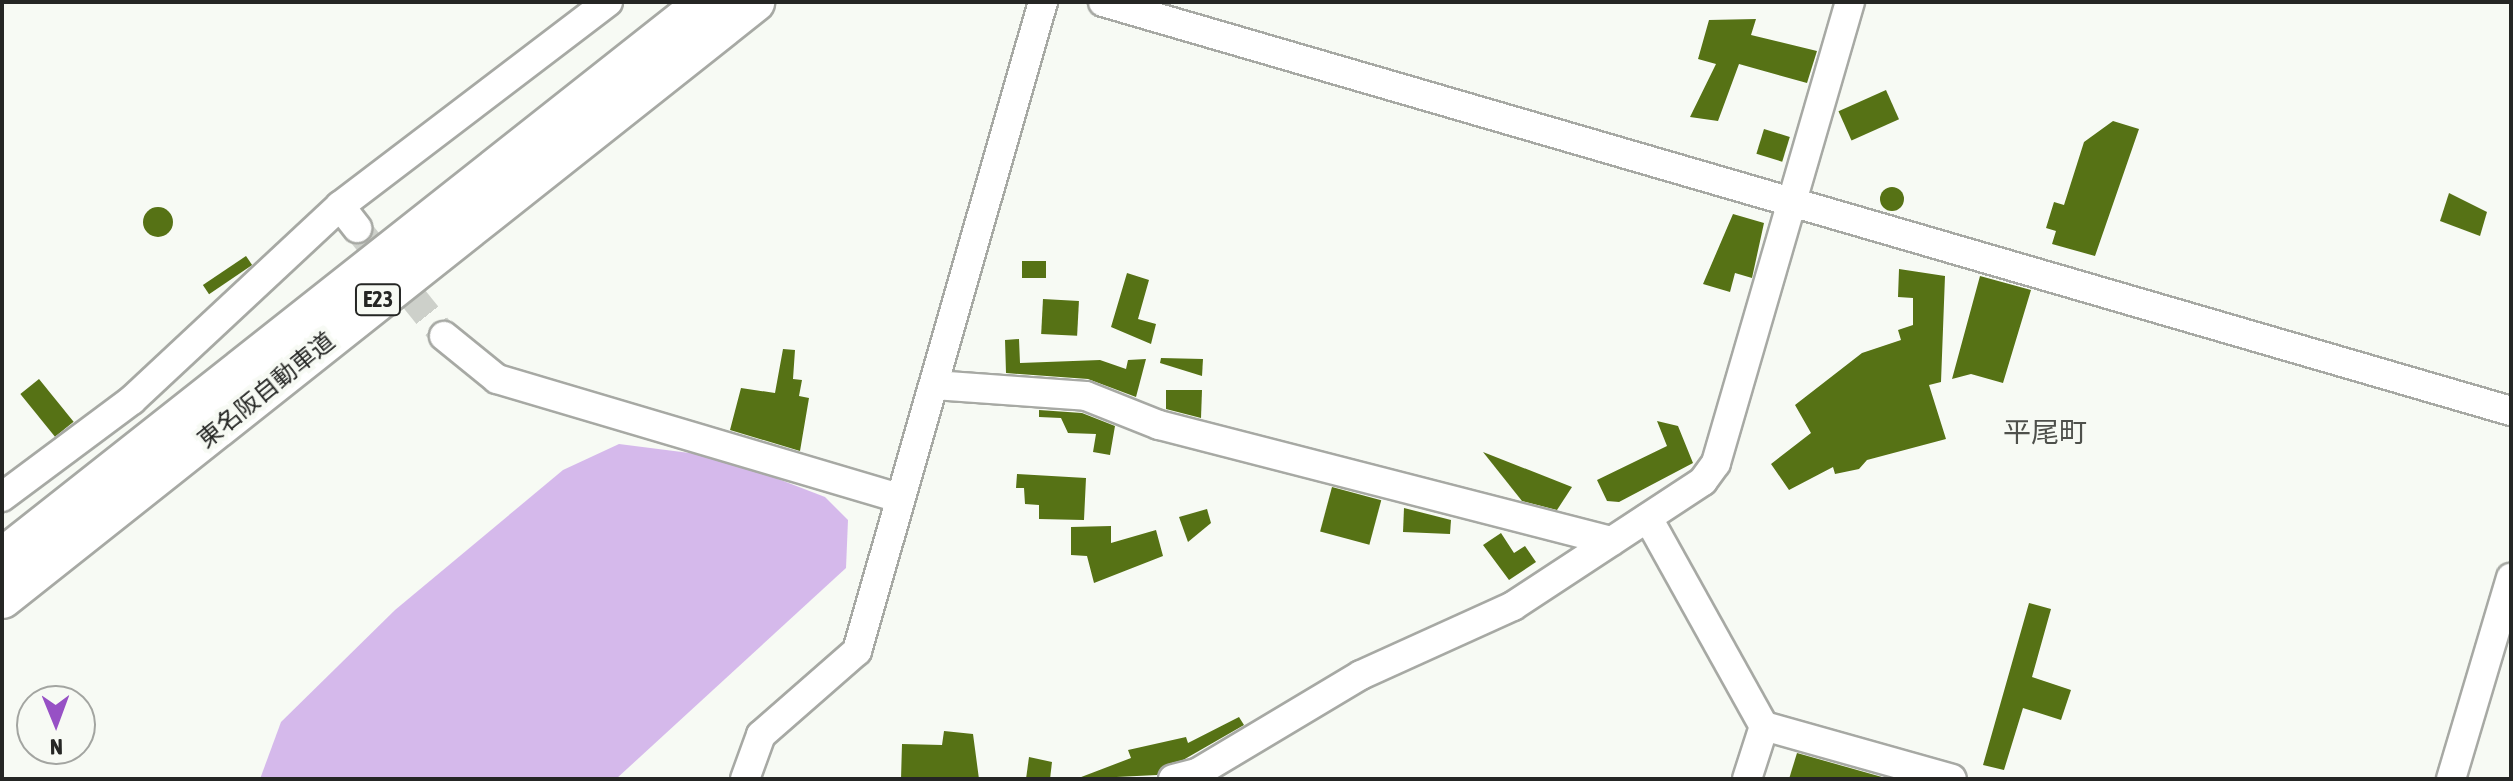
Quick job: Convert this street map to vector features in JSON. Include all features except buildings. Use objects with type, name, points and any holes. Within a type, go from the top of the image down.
[{"type":"highway","name":"東名阪自動車道","points":[[2,559],[707,2]]},
{"type":"highway","name":"東名阪自動車道","points":[[2,598],[754,2]]},
{"type":"street","points":[[2,497],[132,400],[608,2]]},
{"type":"street","points":[[745,779],[761,735],[857,651],[898,498],[934,385],[1043,2]]},
{"type":"street","points":[[1103,2],[2511,411]]},
{"type":"street","points":[[1188,777],[1361,675],[1513,606],[1684,496],[1716,463],[1850,2]]},
{"type":"street","points":[[444,336],[497,379],[898,498]]},
{"type":"street","points":[[934,385],[1086,396],[1159,425],[1611,541]]},
{"type":"street","points":[[1648,518],[1764,726],[1952,779]]},
{"type":"street","points":[[2451,779],[2511,578]]},
{"type":"street","points":[[1747,779],[1764,726]]},
{"type":"shaded area","points":[[619,444],[721,457],[825,497],[848,520],[846,568],[616,779],[260,779],[281,722],[395,610],[563,470]]},
{"type":"tunnel","points":[[357,228],[444,336]]},
{"type":"district","name":"平尾町","points":[[2045,432]]}]
